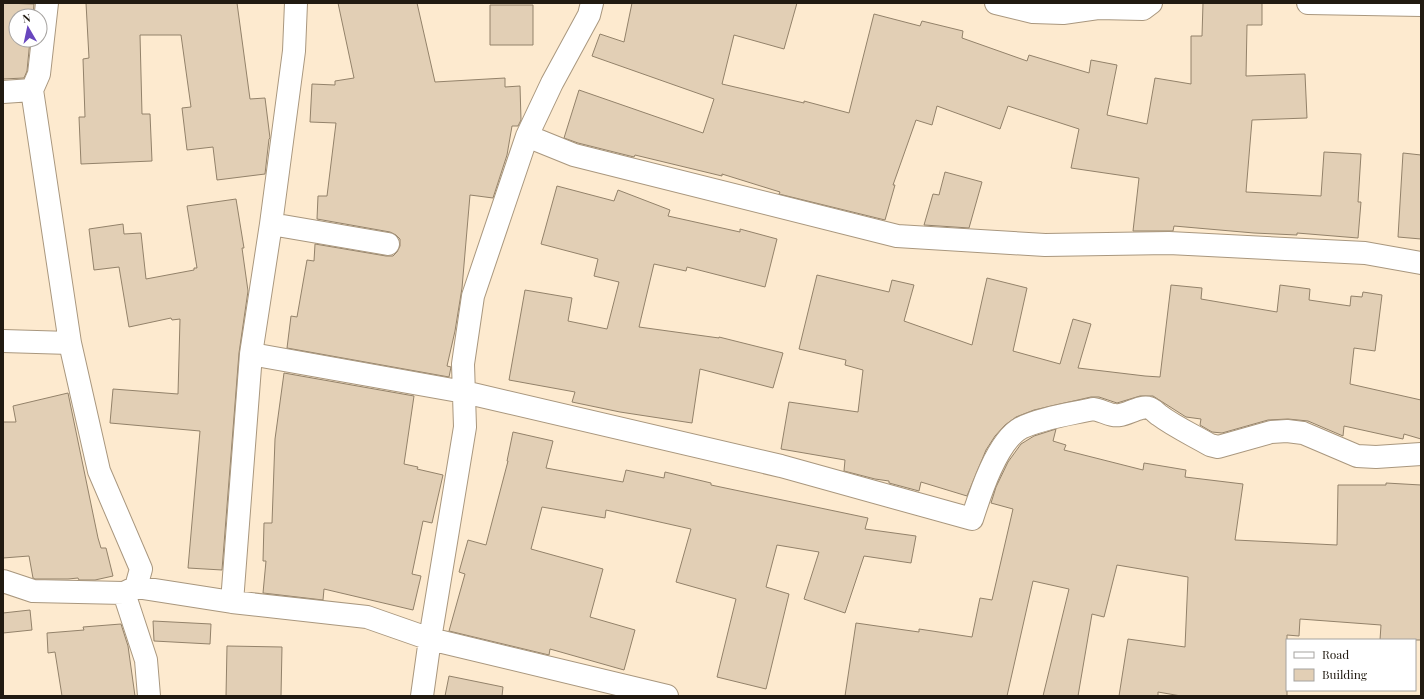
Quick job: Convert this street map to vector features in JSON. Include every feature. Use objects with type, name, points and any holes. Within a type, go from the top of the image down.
[{"type":"street","points":[[47,3],[39,74],[32,90],[70,343],[99,471],[141,570],[130,590],[146,660],[148,696]]},
{"type":"street","points":[[232,602],[252,354],[294,51],[296,3]]},
{"type":"street","points":[[422,696],[465,427],[463,364],[474,296],[527,136],[552,83],[589,15],[592,3]]},
{"type":"street","points":[[996,3],[1033,12],[1063,13],[1098,8],[1143,9],[1151,3]]},
{"type":"street","points":[[1308,3],[1421,4]]},
{"type":"street","points":[[3,92],[32,90]]},
{"type":"street","points":[[527,136],[574,156],[897,236],[1045,245],[1169,243],[1365,253],[1421,263]]},
{"type":"street","points":[[271,224],[388,244]]},
{"type":"street","points":[[3,341],[70,343]]},
{"type":"street","points":[[252,354],[464,392],[781,466],[972,519],[991,467],[1011,436],[1021,428],[1039,422],[1093,409],[1118,416],[1134,412],[1142,407],[1150,408],[1159,416],[1210,445],[1218,447],[1271,432],[1287,431],[1303,433],[1356,456],[1376,457],[1421,454]]},
{"type":"street","points":[[3,581],[33,591],[130,590],[367,617],[430,639],[666,696]]},
{"type":"building","points":[[3,3],[34,4],[34,8],[8,8],[8,48],[29,48],[27,71],[24,78],[3,79]]},
{"type":"building","points":[[86,3],[237,3],[250,99],[265,98],[270,138],[265,174],[217,180],[213,147],[187,150],[182,108],[191,107],[181,35],[140,35],[142,114],[150,114],[152,161],[81,164],[79,117],[85,117],[83,59],[89,58]]},
{"type":"building","points":[[338,3],[417,3],[435,82],[505,78],[505,87],[520,86],[521,120],[518,126],[512,126],[507,155],[493,198],[470,195],[462,288],[455,331],[447,366],[451,367],[449,377],[287,348],[291,316],[297,317],[307,260],[314,261],[315,244],[386,256],[393,256],[400,246],[400,239],[390,232],[317,219],[318,196],[327,196],[336,123],[310,122],[312,84],[335,85],[335,81],[354,78]]},
{"type":"building","points":[[632,3],[797,3],[784,49],[734,35],[722,84],[804,103],[804,101],[849,113],[874,14],[920,26],[922,21],[963,31],[962,38],[1027,61],[1029,55],[1089,73],[1091,60],[1117,65],[1107,115],[1147,124],[1155,78],[1191,84],[1191,36],[1202,36],[1203,3],[1262,3],[1262,25],[1247,25],[1246,76],[1305,74],[1307,118],[1252,120],[1246,192],[1321,196],[1324,152],[1361,154],[1358,202],[1361,202],[1358,238],[1297,233],[1297,235],[1254,233],[1174,226],[1173,231],[1133,231],[1139,178],[1071,168],[1079,129],[1008,106],[1000,129],[937,106],[932,125],[916,120],[893,185],[895,185],[885,220],[779,194],[780,192],[722,174],[722,176],[635,155],[634,157],[564,138],[579,90],[703,133],[714,99],[592,56],[600,34],[624,42]]},
{"type":"building","points":[[490,5],[533,5],[533,45],[490,45]]},
{"type":"building","points":[[1403,153],[1421,155],[1421,239],[1398,237]]},
{"type":"building","points":[[945,172],[982,182],[969,228],[924,225],[933,194],[939,195]]},
{"type":"building","points":[[557,186],[614,201],[618,190],[670,210],[668,216],[740,232],[740,229],[777,239],[765,287],[687,267],[686,271],[654,264],[639,327],[719,337],[783,353],[773,388],[700,369],[692,423],[620,412],[572,402],[575,392],[509,380],[525,290],[572,298],[568,321],[607,329],[619,282],[594,276],[598,259],[541,244]]},
{"type":"building","points":[[236,199],[244,248],[242,248],[248,291],[239,353],[222,570],[188,568],[200,431],[110,423],[113,389],[178,394],[180,319],[172,320],[171,318],[129,327],[119,267],[94,270],[89,229],[123,224],[124,234],[141,233],[146,279],[194,270],[194,268],[197,268],[187,206]]},
{"type":"building","points":[[817,275],[889,292],[892,280],[914,285],[904,321],[972,345],[987,278],[1027,288],[1013,351],[1060,364],[1073,319],[1091,324],[1078,368],[1160,377],[1171,285],[1202,288],[1201,299],[1277,312],[1280,285],[1310,289],[1309,300],[1350,306],[1351,296],[1362,297],[1363,292],[1382,295],[1375,351],[1354,348],[1350,384],[1421,400],[1421,439],[1404,434],[1403,439],[1344,426],[1343,436],[1308,421],[1288,419],[1268,420],[1222,433],[1212,432],[1200,425],[1201,419],[1186,417],[1153,396],[1140,396],[1117,403],[1099,397],[1091,397],[1034,410],[1016,417],[1005,425],[995,436],[986,450],[967,496],[921,482],[919,491],[889,483],[889,481],[844,471],[845,460],[781,449],[789,402],[858,412],[863,370],[845,365],[846,360],[799,349]]},
{"type":"building","points":[[284,373],[414,396],[404,464],[418,467],[417,469],[443,475],[432,523],[423,521],[412,574],[421,576],[413,610],[324,589],[323,600],[263,593],[266,561],[263,561],[264,523],[272,523],[275,439]]},
{"type":"building","points":[[68,393],[98,538],[101,548],[106,548],[113,576],[95,580],[79,580],[78,578],[35,579],[33,578],[29,556],[3,558],[3,422],[16,422],[13,406]]},
{"type":"building","points":[[1056,429],[1053,441],[1066,445],[1064,450],[1143,470],[1144,463],[1186,470],[1185,477],[1243,484],[1235,540],[1337,545],[1338,485],[1386,485],[1386,483],[1421,485],[1421,640],[1380,639],[1381,625],[1300,619],[1299,636],[1287,635],[1286,639],[1287,696],[1181,696],[1158,692],[1158,696],[1119,696],[1128,639],[1185,647],[1188,577],[1117,565],[1104,617],[1092,614],[1078,696],[1043,696],[1069,589],[1033,581],[1007,696],[845,696],[856,623],[919,632],[919,629],[972,637],[980,598],[992,600],[1013,509],[991,503],[996,487],[1008,462],[1021,444],[1034,436]]},
{"type":"building","points":[[513,432],[553,441],[546,468],[623,482],[626,470],[664,478],[665,472],[711,483],[711,485],[868,518],[865,529],[916,536],[911,563],[864,556],[845,613],[804,599],[819,552],[777,545],[766,587],[789,594],[766,689],[717,677],[736,599],[676,582],[691,529],[606,510],[605,518],[542,507],[531,549],[603,569],[590,617],[635,630],[624,670],[550,649],[549,655],[449,631],[465,574],[459,572],[468,540],[486,545],[508,461]]},
{"type":"building","points":[[30,610],[32,630],[3,633],[3,613]]},
{"type":"building","points":[[153,621],[211,624],[210,644],[154,641]]},
{"type":"building","points":[[121,624],[128,646],[135,696],[62,696],[55,652],[48,653],[47,633],[84,630],[83,627]]},
{"type":"building","points":[[227,646],[282,647],[281,696],[226,696]]},
{"type":"building","points":[[449,676],[503,687],[502,696],[445,696]]}]
